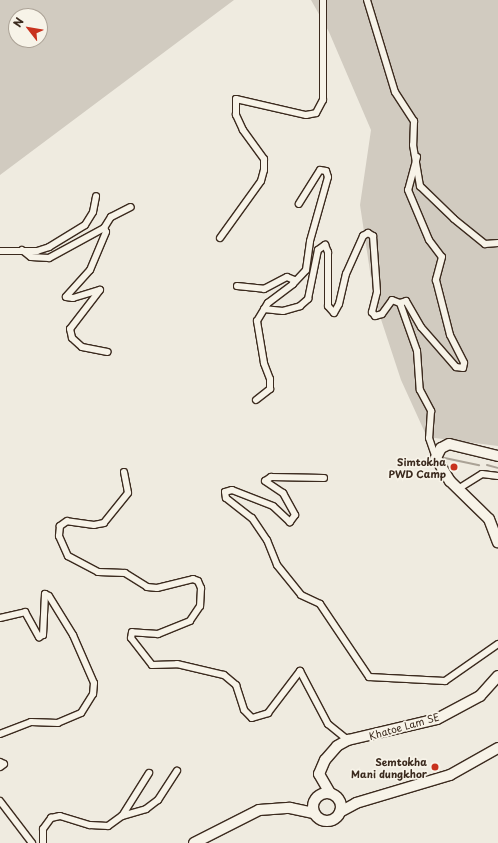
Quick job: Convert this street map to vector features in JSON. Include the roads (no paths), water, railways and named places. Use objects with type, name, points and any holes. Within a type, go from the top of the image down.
[{"type":"main road","points":[[498,456],[449,444],[441,448],[436,458],[458,489],[489,519],[498,542]]},
{"type":"main road","name":"Khatoe Lam SE","points":[[315,804],[321,779],[319,774],[325,760],[337,746],[348,740],[437,719],[480,696],[498,676]]},
{"type":"main road","points":[[315,804],[318,819],[329,822],[340,812],[356,803],[450,775],[498,748]]},
{"type":"main road","points":[[321,779],[330,793],[340,801],[356,803]]},
{"type":"main road","points":[[194,843],[259,810],[298,810],[315,804],[330,793]]},
{"type":"main road","points":[[340,801],[340,812]]},
{"type":"street","points":[[220,238],[261,181],[264,170],[264,158],[243,130],[236,114],[236,99],[306,115],[316,113],[323,100],[323,0]]},
{"type":"street","points":[[367,0],[395,92],[414,121],[413,145],[417,157],[420,186],[454,219],[485,244],[498,243]]},
{"type":"street","points":[[400,304],[406,301],[421,327],[456,367],[463,368],[464,363],[450,335],[436,280],[442,257],[429,240],[408,190],[417,157]]},
{"type":"street","points":[[256,400],[270,389],[257,321],[268,303],[293,284],[306,270],[313,227],[328,177],[326,171],[320,170],[299,204]]},
{"type":"street","points":[[0,251],[43,250],[85,224],[93,212],[96,196]]},
{"type":"street","points":[[22,250],[31,257],[49,258],[104,228],[111,217],[131,207]]},
{"type":"street","points":[[104,228],[106,232],[90,270],[66,297],[73,298],[100,290],[70,329],[72,338],[82,347],[108,352]]},
{"type":"street","points":[[264,309],[283,310],[300,306],[308,299],[318,250],[325,245],[328,252],[328,306],[334,313],[339,304],[346,274],[363,236],[368,233],[373,236],[377,292],[372,312],[375,316],[382,314],[392,300],[400,304],[417,351],[420,390],[431,411],[429,438],[436,458]]},
{"type":"street","points":[[237,286],[264,289],[287,277],[294,280],[293,284]]},
{"type":"street","points":[[124,472],[128,494],[104,523],[94,525],[67,521],[60,526],[59,536],[68,556],[98,572],[125,573],[152,587],[171,586],[192,579],[198,581],[202,588],[200,606],[190,621],[158,634],[132,632],[131,638],[152,665],[176,664],[224,675],[236,685],[244,710],[252,718],[268,713],[300,671],[328,724],[348,740]]},
{"type":"street","points":[[458,489],[482,474],[498,476]]},
{"type":"street","points":[[324,478],[271,477],[265,481],[282,493],[295,515],[290,522],[273,506],[232,490],[225,492],[226,498],[252,518],[267,540],[277,565],[301,595],[320,604],[369,677],[445,681],[498,644]]},
{"type":"street","points":[[0,618],[26,612],[40,637],[43,635],[45,594],[49,596],[74,635],[94,683],[94,694],[81,713],[58,723],[30,722],[0,734]]},
{"type":"street","points":[[0,762],[4,764],[0,767]]},
{"type":"street","points":[[43,843],[43,829],[51,818],[60,816],[90,825],[108,826],[122,816],[146,808],[158,800],[177,771]]},
{"type":"street","points":[[122,816],[149,773]]},
{"type":"street","points":[[0,801],[32,843]]},
{"type":"waterway","points":[[440,457],[479,465]]},
{"type":"waterway","points":[[487,465],[498,468]]},
{"type":"place","name":"Simtokha PWD Camp","points":[[454,467]]},
{"type":"place","name":"Semtokha Mani dungkhor","points":[[435,767]]}]
